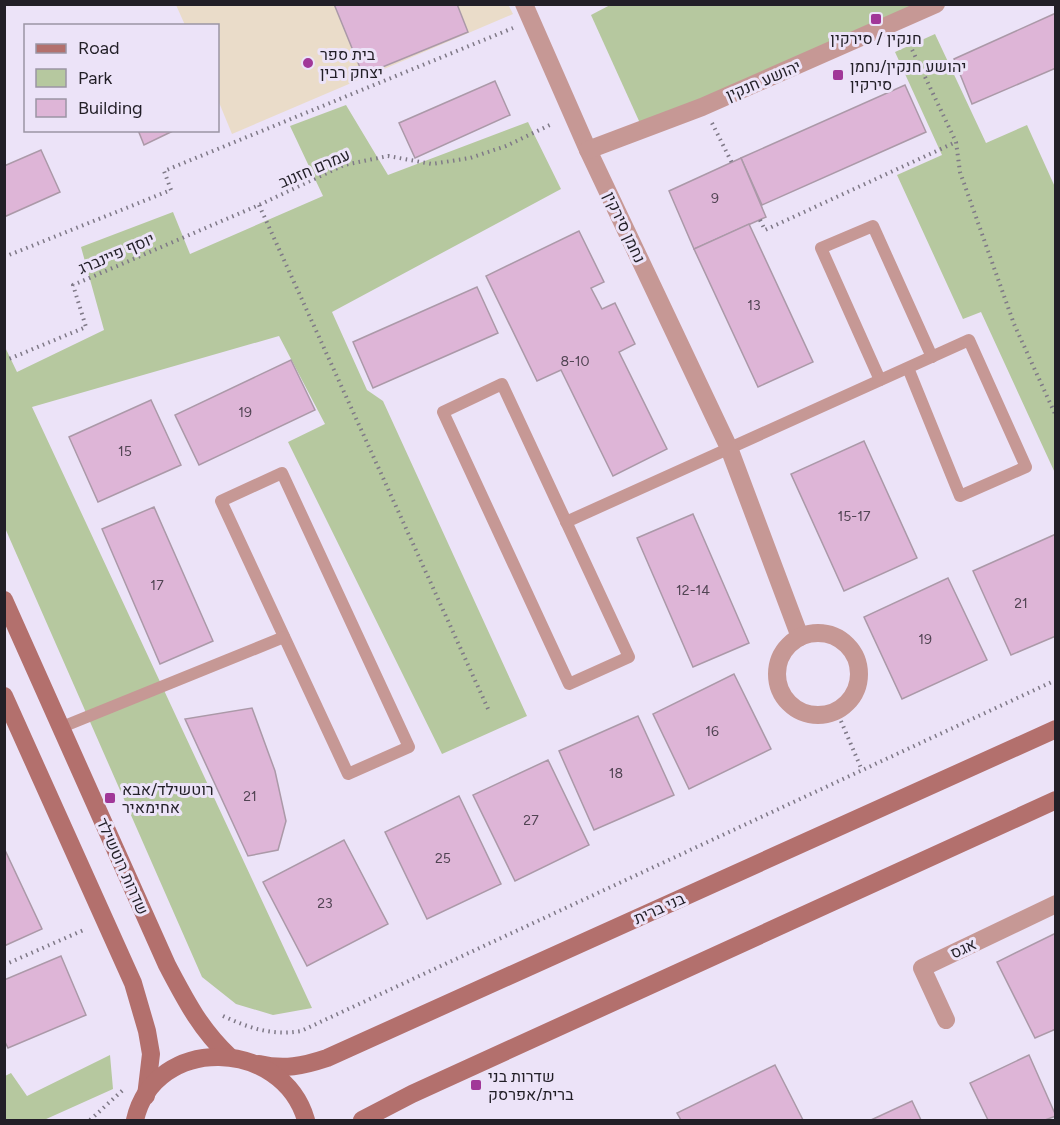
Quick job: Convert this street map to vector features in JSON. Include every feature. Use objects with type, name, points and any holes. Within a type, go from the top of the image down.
[{"type":"main road","name":"שדרות רוטשילד","points":[[4,600],[167,965],[194,1017],[209,1038],[229,1056]]},
{"type":"main road","points":[[4,696],[133,983],[151,1054],[146,1096]]},
{"type":"main road","name":"בני ברית","points":[[259,1064],[278,1068],[307,1065],[327,1058],[1056,729]]},
{"type":"main road","points":[[362,1120],[412,1094],[1056,800]]},
{"type":"main road","points":[[134,1119],[146,1096],[161,1078],[182,1064],[205,1057],[229,1056],[259,1064],[284,1081],[302,1106],[306,1120]]},
{"type":"street","name":"נחמן סירקין","points":[[524,4],[588,150],[729,448],[800,637]]},
{"type":"street","name":"יהושע חנקין","points":[[588,150],[702,107],[936,4]]},
{"type":"street","points":[[813,633],[833,636],[849,648],[856,660],[859,673],[857,687],[850,699],[840,708],[828,713],[808,713],[790,704],[782,694],[777,681],[781,655],[800,637],[813,633]]},
{"type":"street","name":"אגס","points":[[946,1020],[922,968],[1056,904]]},
{"type":"lane","points":[[880,380],[821,248],[873,226],[932,357]]},
{"type":"lane","points":[[566,522],[969,340],[1026,467],[960,496],[908,368]]},
{"type":"lane","points":[[502,384],[566,522],[629,657],[569,684],[443,412],[502,384]]},
{"type":"lane","points":[[282,473],[409,747],[348,774],[284,637],[221,501],[282,473]]},
{"type":"lane","points":[[62,727],[284,637]]},
{"type":"path","points":[[4,257],[171,190],[164,171],[513,28]]},
{"type":"path","points":[[904,33],[956,142],[960,172],[1014,324],[1056,416]]},
{"type":"path","points":[[710,117],[732,163]]},
{"type":"path","name":"עמרם חזנוב","points":[[259,205],[344,165],[388,156],[432,164],[470,158],[506,146],[552,124]]},
{"type":"path","points":[[760,220],[765,230],[956,142]]},
{"type":"path","points":[[259,205],[489,711]]},
{"type":"path","name":"יוסף פיינברג","points":[[4,361],[86,327],[72,285],[259,205]]},
{"type":"path","points":[[216,1014],[249,1028],[281,1034],[301,1031],[861,768],[1056,680]]},
{"type":"path","points":[[841,722],[861,768]]},
{"type":"path","points":[[4,964],[87,928]]},
{"type":"path","points":[[90,1120],[128,1086]]},
{"type":"shaded area","name":"בית ספר יצחק רבין","points":[[508,4],[513,14],[232,134],[219,102],[219,24],[185,24],[176,5]]},
{"type":"green space","points":[[612,4],[923,5],[644,132],[591,15]]},
{"type":"green space","points":[[935,34],[986,143],[1027,125],[1055,187],[1055,473],[981,312],[963,319],[897,175],[942,155],[895,52]]},
{"type":"green space","points":[[346,105],[388,175],[528,122],[561,189],[332,312],[367,390],[383,401],[527,716],[442,754],[288,442],[325,424],[279,336],[32,407],[312,1008],[273,1015],[236,1004],[202,977],[5,528],[4,345],[17,372],[104,330],[81,247],[173,212],[190,254],[323,196],[290,126]]},
{"type":"green space","points":[[110,1055],[113,1089],[44,1120],[5,1120],[5,1076],[11,1073],[27,1096]]},
{"type":"building","points":[[334,4],[457,4],[468,32],[363,75]]},
{"type":"building","points":[[1056,13],[1056,68],[972,104],[954,59]]},
{"type":"building","points":[[495,81],[510,115],[415,158],[399,123]]},
{"type":"building","points":[[905,85],[926,132],[762,205],[741,158]]},
{"type":"building","points":[[139,132],[171,132],[144,145]]},
{"type":"building","points":[[41,150],[60,192],[4,217],[4,166]]},
{"type":"building","points":[[741,158],[766,217],[694,249],[669,191]]},
{"type":"building","points":[[749,224],[813,362],[758,387],[694,249]]},
{"type":"building","points":[[579,231],[604,282],[591,288],[602,309],[615,303],[635,344],[619,352],[667,449],[613,476],[561,370],[537,381],[486,276]]},
{"type":"building","points":[[477,287],[498,333],[373,388],[353,342]]},
{"type":"building","points":[[291,360],[315,410],[199,465],[175,415]]},
{"type":"building","points":[[151,400],[181,465],[98,502],[69,437]]},
{"type":"building","points":[[864,441],[917,558],[844,591],[791,474]]},
{"type":"building","points":[[154,507],[213,641],[160,664],[102,529]]},
{"type":"building","points":[[693,514],[749,643],[693,667],[637,538]]},
{"type":"building","points":[[1056,534],[1056,636],[1011,655],[973,571]]},
{"type":"building","points":[[948,578],[987,660],[902,699],[864,617]]},
{"type":"building","points":[[734,674],[771,749],[689,789],[653,714]]},
{"type":"building","points":[[252,708],[275,771],[286,821],[278,850],[248,856],[185,719]]},
{"type":"building","points":[[638,716],[674,795],[594,830],[559,751]]},
{"type":"building","points":[[548,760],[589,845],[515,881],[473,795]]},
{"type":"building","points":[[459,796],[501,884],[427,919],[385,832]]},
{"type":"building","points":[[344,840],[388,924],[307,966],[263,882]]},
{"type":"building","points":[[4,848],[42,929],[4,946]]},
{"type":"building","points":[[1056,933],[1056,1029],[1035,1038],[997,962]]},
{"type":"building","points":[[61,956],[86,1015],[8,1048],[4,1040],[4,980]]},
{"type":"building","points":[[1029,1055],[1056,1116],[1045,1120],[988,1120],[970,1083]]},
{"type":"building","points":[[775,1065],[803,1120],[681,1120],[677,1113]]},
{"type":"building","points":[[912,1101],[921,1120],[871,1120]]},
{"type":"place","name":"חנקין / סירקין","points":[[876,19]]},
{"type":"place","name":"בית ספר יצחק רבין","points":[[308,63]]},
{"type":"place","name":"יהושע חנקין/נחמן סירקין","points":[[838,75]]},
{"type":"place","name":"רוטשילד/אבא אחימאיר","points":[[110,798]]},
{"type":"place","name":"שדרות בני ברית/אפרסק","points":[[476,1085]]}]
